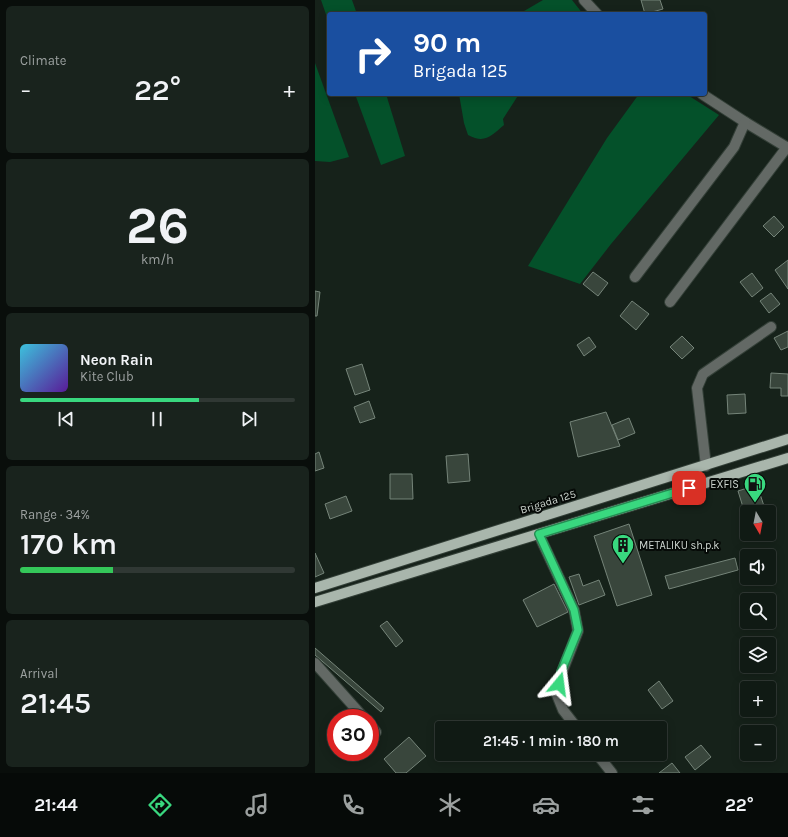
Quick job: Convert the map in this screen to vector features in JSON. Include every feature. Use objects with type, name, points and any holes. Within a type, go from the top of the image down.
[{"type":"main road","name":"Brigada 125","points":[[315,588],[788,439]]},
{"type":"main road","points":[[315,602],[788,458]]},
{"type":"street","points":[[584,0],[595,12]]},
{"type":"street","points":[[670,302],[788,148],[705,96]]},
{"type":"street","points":[[635,277],[734,147],[745,122]]},
{"type":"street","points":[[706,466],[697,388],[703,374],[771,328]]},
{"type":"street","points":[[539,534],[574,610],[578,630],[561,672],[557,695],[563,710],[572,721]]},
{"type":"street","points":[[315,663],[356,709]]},
{"type":"street","points":[[603,761],[612,773]]},
{"type":"green space","points":[[321,0],[352,0],[356,12],[327,12],[327,17]]},
{"type":"green space","points":[[543,0],[572,0],[581,12],[522,12]]},
{"type":"green space","points":[[315,63],[349,157],[330,162],[315,161]]},
{"type":"green space","points":[[356,96],[387,96],[405,156],[381,165]]},
{"type":"green space","points":[[459,96],[518,96],[503,119],[504,125],[487,138],[479,139],[468,135],[464,123]]},
{"type":"green space","points":[[638,96],[689,96],[719,115],[611,244],[580,284],[528,266],[607,138]]},
{"type":"building","points":[[641,0],[660,0],[663,9],[652,12],[644,12]]},
{"type":"building","points":[[774,216],[784,227],[774,237],[763,226]]},
{"type":"building","points":[[788,260],[788,289],[775,270]]},
{"type":"building","points":[[593,272],[608,283],[598,296],[583,284]]},
{"type":"building","points":[[752,273],[763,288],[752,297],[740,282]]},
{"type":"building","points":[[315,291],[320,292],[317,316],[315,316]]},
{"type":"building","points":[[771,293],[780,304],[769,313],[760,301]]},
{"type":"building","points":[[632,301],[649,314],[636,330],[620,316]]},
{"type":"building","points":[[788,331],[788,347],[781,350],[774,338]]},
{"type":"building","points":[[682,336],[694,348],[682,359],[670,347]]},
{"type":"building","points":[[589,337],[596,347],[584,356],[577,345]]},
{"type":"building","points":[[362,364],[370,390],[355,395],[346,369]]},
{"type":"building","points":[[771,373],[788,374],[788,396],[781,396],[781,388],[770,388]]},
{"type":"building","points":[[745,394],[746,413],[728,414],[727,395]]},
{"type":"building","points":[[369,401],[375,418],[360,423],[354,407]]},
{"type":"building","points":[[606,412],[620,446],[578,457],[570,422]]},
{"type":"building","points":[[629,418],[635,433],[618,440],[612,425]]},
{"type":"building","points":[[319,452],[324,468],[315,471],[315,454]]},
{"type":"building","points":[[468,454],[470,481],[448,483],[446,456]]},
{"type":"building","points":[[390,474],[412,474],[413,499],[390,499]]},
{"type":"building","points":[[757,485],[764,505],[742,505],[738,491]]},
{"type":"building","points":[[346,496],[352,511],[330,519],[325,504]]},
{"type":"building","name":"METALIKU sh.p.k","points":[[629,524],[652,595],[617,606],[594,536]]},
{"type":"building","points":[[315,553],[324,573],[315,577]]},
{"type":"building","points":[[735,558],[738,570],[669,589],[665,576]]},
{"type":"building","points":[[579,574],[583,586],[599,580],[605,595],[579,605],[569,577]]},
{"type":"building","points":[[554,584],[568,612],[537,627],[523,600]]},
{"type":"building","points":[[387,621],[403,641],[396,647],[380,626]]},
{"type":"building","points":[[315,648],[384,708],[381,712],[379,709],[315,655]]},
{"type":"building","points":[[659,681],[673,701],[662,709],[648,690]]},
{"type":"building","points":[[409,737],[426,756],[406,773],[396,773],[384,759]]},
{"type":"building","points":[[701,745],[711,757],[695,770],[685,757]]},
{"type":"building","points":[[672,763],[680,773],[659,773]]},
{"type":"place","name":"EXFIS","points":[[755,504]]},
{"type":"place","name":"METALIKU sh.p.k","points":[[623,564]]},
{"type":"route","points":[[559,684],[561,672],[578,630],[574,610],[539,534],[689,488]]}]
